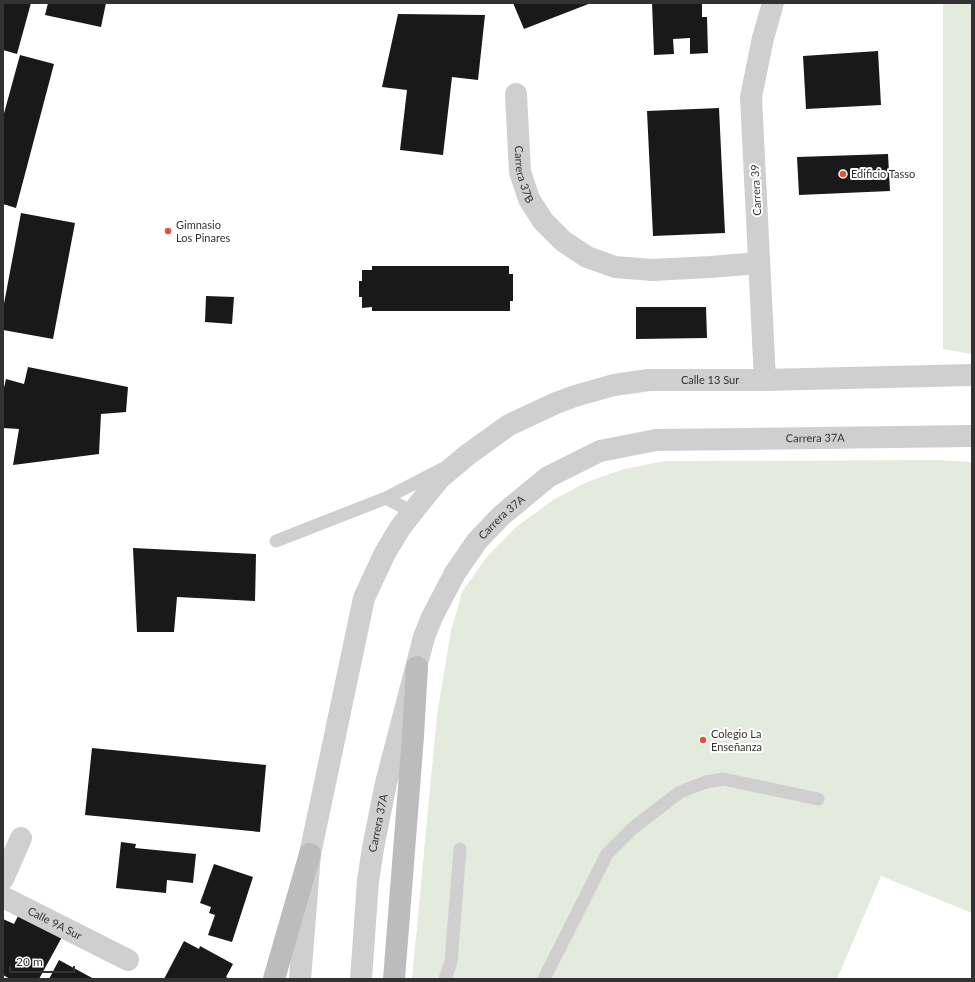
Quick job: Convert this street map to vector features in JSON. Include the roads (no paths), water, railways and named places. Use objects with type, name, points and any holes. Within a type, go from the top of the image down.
[{"type":"main road","points":[[394,979],[413,736],[416,668]]},
{"type":"main road","points":[[274,979],[310,854]]},
{"type":"street","name":"Carrera 39","points":[[765,380],[752,97],[763,38],[773,3]]},
{"type":"street","name":"Carrera 37B","points":[[516,94],[520,172],[529,199],[543,221],[563,241],[587,257],[615,267],[652,270],[759,263]]},
{"type":"street","name":"Calle 13 Sur","points":[[466,456],[509,425],[568,399],[614,385],[649,380],[765,380],[972,375]]},
{"type":"street","name":"Carrera 37A","points":[[360,979],[368,880],[386,783],[424,637],[432,617],[455,573],[477,542],[502,515],[548,477],[600,451],[656,440],[972,436]]},
{"type":"street","points":[[300,979],[310,854],[364,598],[385,553],[400,528],[440,478],[466,456]]},
{"type":"street","points":[[3,879],[21,838]]},
{"type":"street","name":"Calle 9A Sur","points":[[3,897],[128,960]]},
{"type":"lane","points":[[276,541],[386,498],[466,456]]},
{"type":"lane","points":[[386,498],[412,512]]},
{"type":"lane","points":[[544,979],[607,854],[634,828],[680,792],[706,782],[723,779],[818,799]]},
{"type":"lane","points":[[445,979],[451,962],[460,849]]},
{"type":"place","name":"Edificio Tasso","points":[[843,174]]},
{"type":"place","name":"Gimnasio Los Pinares","points":[[168,231]]},
{"type":"place","name":"Colegio La Enseñanza","points":[[703,740]]}]
